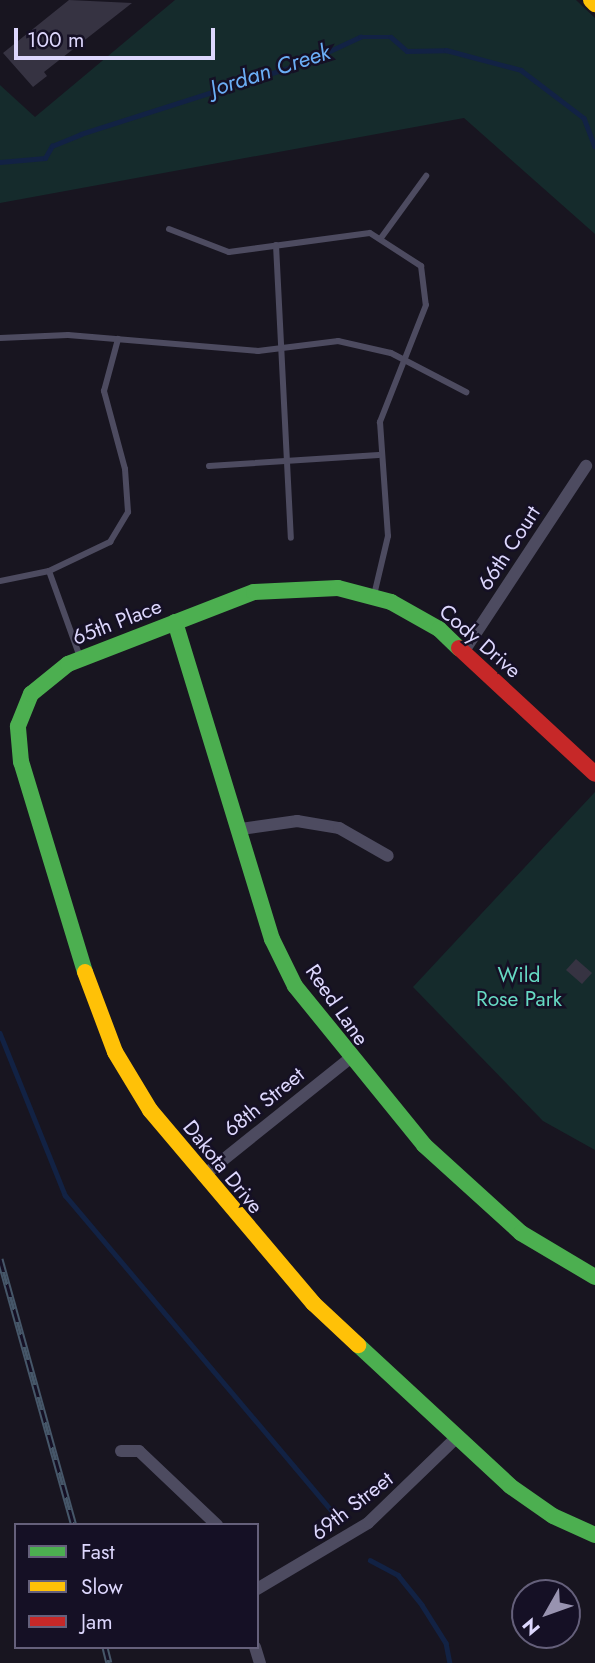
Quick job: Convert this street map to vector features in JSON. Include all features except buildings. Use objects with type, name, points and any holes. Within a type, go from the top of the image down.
[{"type":"street","points":[[591,0],[595,4]]},
{"type":"street","name":"66th Court","points":[[464,651],[586,466]]},
{"type":"street","name":"Cody Drive","points":[[230,601],[312,586],[374,596],[419,616],[464,651],[595,774]]},
{"type":"street","name":"65th Place","points":[[29,697],[53,671],[230,601]]},
{"type":"street","name":"Reed Lane","points":[[175,622],[284,962],[349,1059],[477,1196],[521,1233],[595,1277]]},
{"type":"street","name":"Dakota Drive","points":[[29,697],[18,726],[20,758],[101,1020],[131,1082],[202,1176],[281,1271],[530,1502],[595,1535]]},
{"type":"street","points":[[241,828],[297,821],[339,828],[388,856]]},
{"type":"street","name":"68th Street","points":[[202,1176],[349,1059]]},
{"type":"street","name":"69th Street","points":[[259,1588],[368,1523],[457,1437]]},
{"type":"street","points":[[121,1451],[139,1451],[215,1523]]},
{"type":"lane","points":[[381,238],[426,176]]},
{"type":"lane","points":[[169,229],[229,252],[370,233],[421,266],[426,305],[402,358],[380,422],[379,455],[388,536],[374,596]]},
{"type":"lane","points":[[276,245],[277,349],[291,538]]},
{"type":"lane","points":[[0,338],[118,339],[277,349],[338,341],[402,358],[466,391]]},
{"type":"lane","points":[[0,580],[49,571],[110,542],[128,512],[125,469],[104,391],[118,339]]},
{"type":"lane","points":[[209,466],[379,455]]},
{"type":"lane","points":[[49,571],[81,659]]},
{"type":"green space","points":[[175,0],[576,0],[595,18],[595,234],[464,118],[0,203],[0,85],[35,117]]},
{"type":"green space","name":"Wild Rose Park","points":[[595,792],[595,1150],[543,1121],[413,987]]},
{"type":"waterway","name":"Jordan Creek","points":[[0,162],[45,158],[52,146],[81,134],[306,62],[360,37],[391,37],[407,51],[446,50],[521,70],[584,118],[595,146]]},
{"type":"waterway","points":[[0,1033],[65,1195],[334,1513]]},
{"type":"waterway","points":[[370,1560],[398,1575],[422,1605],[446,1643],[450,1663]]},
{"type":"railway","points":[[0,1259],[73,1523]]},
{"type":"railway","points":[[106,1649],[109,1663]]},
{"type":"traffic: fast","points":[[85,972],[21,762],[18,726],[31,694],[68,664],[254,592],[338,588],[391,602],[439,629],[459,648]]},
{"type":"traffic: fast","points":[[175,622],[272,939],[295,986],[424,1145],[521,1233],[595,1277]]},
{"type":"traffic: fast","points":[[358,1345],[510,1486],[553,1516],[595,1535]]},
{"type":"traffic: slow","points":[[591,0],[595,4]]},
{"type":"traffic: slow","points":[[85,972],[115,1052],[150,1110],[313,1303],[358,1345]]},
{"type":"traffic: jam","points":[[459,648],[595,774]]}]
